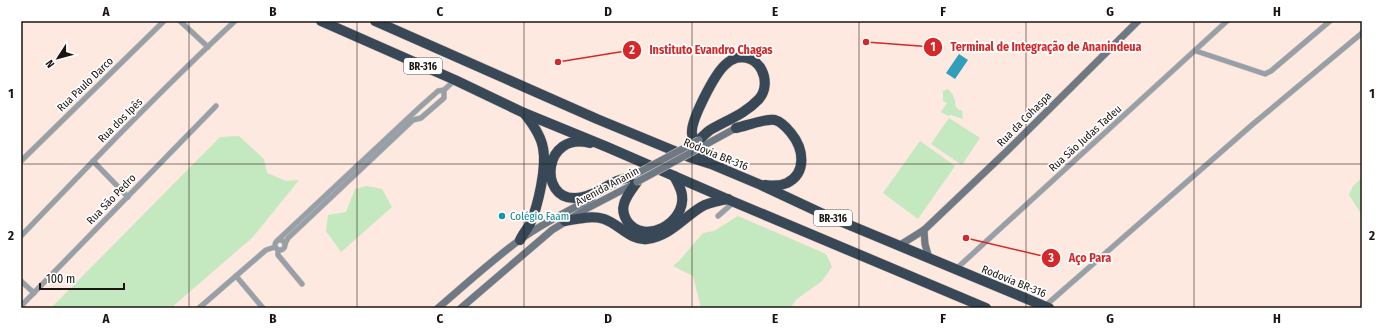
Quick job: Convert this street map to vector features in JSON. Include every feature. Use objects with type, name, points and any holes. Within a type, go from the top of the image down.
[{"type":"highway","name":"BR-316","points":[[322,21],[455,80],[524,113],[607,147],[967,304],[986,308]]},
{"type":"highway","name":"Rodovia BR-316","points":[[375,21],[597,119],[762,185],[823,214],[1047,307]]},
{"type":"highway","points":[[701,143],[710,131],[746,111],[760,98],[765,85],[765,78],[762,70],[756,63],[748,59],[740,58],[726,64],[713,81],[692,123],[692,134],[696,146],[710,164]]},
{"type":"highway","points":[[520,240],[530,224],[536,204],[544,161],[543,148],[540,139],[524,113]]},
{"type":"highway","points":[[736,128],[750,126],[767,120],[774,120],[785,125],[798,144],[802,163],[793,179],[786,184],[775,186],[762,185]]},
{"type":"highway","points":[[607,147],[584,142],[571,142],[559,150],[554,155],[551,168],[552,181],[557,191],[563,196],[575,198],[596,192],[618,181],[634,179],[624,204],[624,216],[630,225],[636,230],[647,232],[659,230],[666,226],[676,218],[680,212],[682,196],[674,176]]},
{"type":"highway","points":[[565,221],[592,217],[604,219],[617,225],[636,238],[645,240],[663,235],[708,203],[731,201]]},
{"type":"main road","name":"Rua da Cohaspa","points":[[900,245],[924,230],[1006,152],[1138,21]]},
{"type":"main road","name":"Avenida Ananin","points":[[438,308],[520,240],[552,219],[634,179],[701,143],[736,128]]},
{"type":"main road","name":"Avenida Ananin","points":[[461,308],[552,230],[634,179]]},
{"type":"main road","points":[[924,230],[925,244],[929,258]]},
{"type":"street","name":"Rua Paulo Darco","points":[[21,161],[164,21]]},
{"type":"street","points":[[180,21],[208,47]]},
{"type":"street","name":"Rua dos Ipês","points":[[21,236],[93,161],[235,21]]},
{"type":"street","name":"Rua São Judas Tadeu","points":[[956,269],[1196,51],[1227,21]]},
{"type":"street","points":[[1196,51],[1265,74],[1271,71],[1330,21]]},
{"type":"street","points":[[1047,307],[1253,124],[1362,34]]},
{"type":"street","points":[[201,307],[266,250],[276,248],[283,249],[288,238],[411,119],[429,99],[438,91],[444,90],[455,80]]},
{"type":"street","points":[[302,284],[278,255],[275,243],[411,119],[421,118],[436,106],[444,98],[444,90]]},
{"type":"street","points":[[429,99],[436,106]]},
{"type":"street","name":"Rua São Pedro","points":[[21,306],[216,106]]},
{"type":"street","points":[[93,161],[128,197]]},
{"type":"street","points":[[718,216],[731,201]]},
{"type":"street","points":[[278,240],[282,240],[285,244]]},
{"type":"street","points":[[236,276],[263,308]]},
{"type":"street","points":[[21,281],[34,293]]},
{"type":"green space","points":[[948,89],[954,97],[955,106],[959,110],[962,110],[963,119],[951,115],[948,116],[941,112],[947,103],[943,101],[943,91]]},
{"type":"green space","points":[[949,118],[980,138],[962,165],[931,144]]},
{"type":"green space","points":[[239,136],[264,159],[267,173],[286,181],[299,180],[253,237],[171,308],[51,308],[220,137]]},
{"type":"green space","points":[[920,141],[955,166],[918,219],[883,193]]},
{"type":"green space","points":[[1362,178],[1362,215],[1349,195],[1353,186]]},
{"type":"green space","points":[[367,186],[382,189],[392,207],[341,252],[326,231],[328,215],[346,212],[355,189]]},
{"type":"green space","points":[[738,216],[826,254],[832,267],[822,281],[797,299],[790,308],[701,308],[693,276],[673,266],[703,233],[714,231]]},
{"type":"water","points":[[959,54],[968,60],[955,79],[946,73]]},
{"type":"place","name":"Terminal de Integração de Ananindeua","points":[[866,42]]},
{"type":"place","name":"Instituto Evandro Chagas","points":[[558,62]]},
{"type":"place","name":"Colégio Faam","points":[[502,216]]},
{"type":"place","name":"Aço Para","points":[[966,238]]}]
